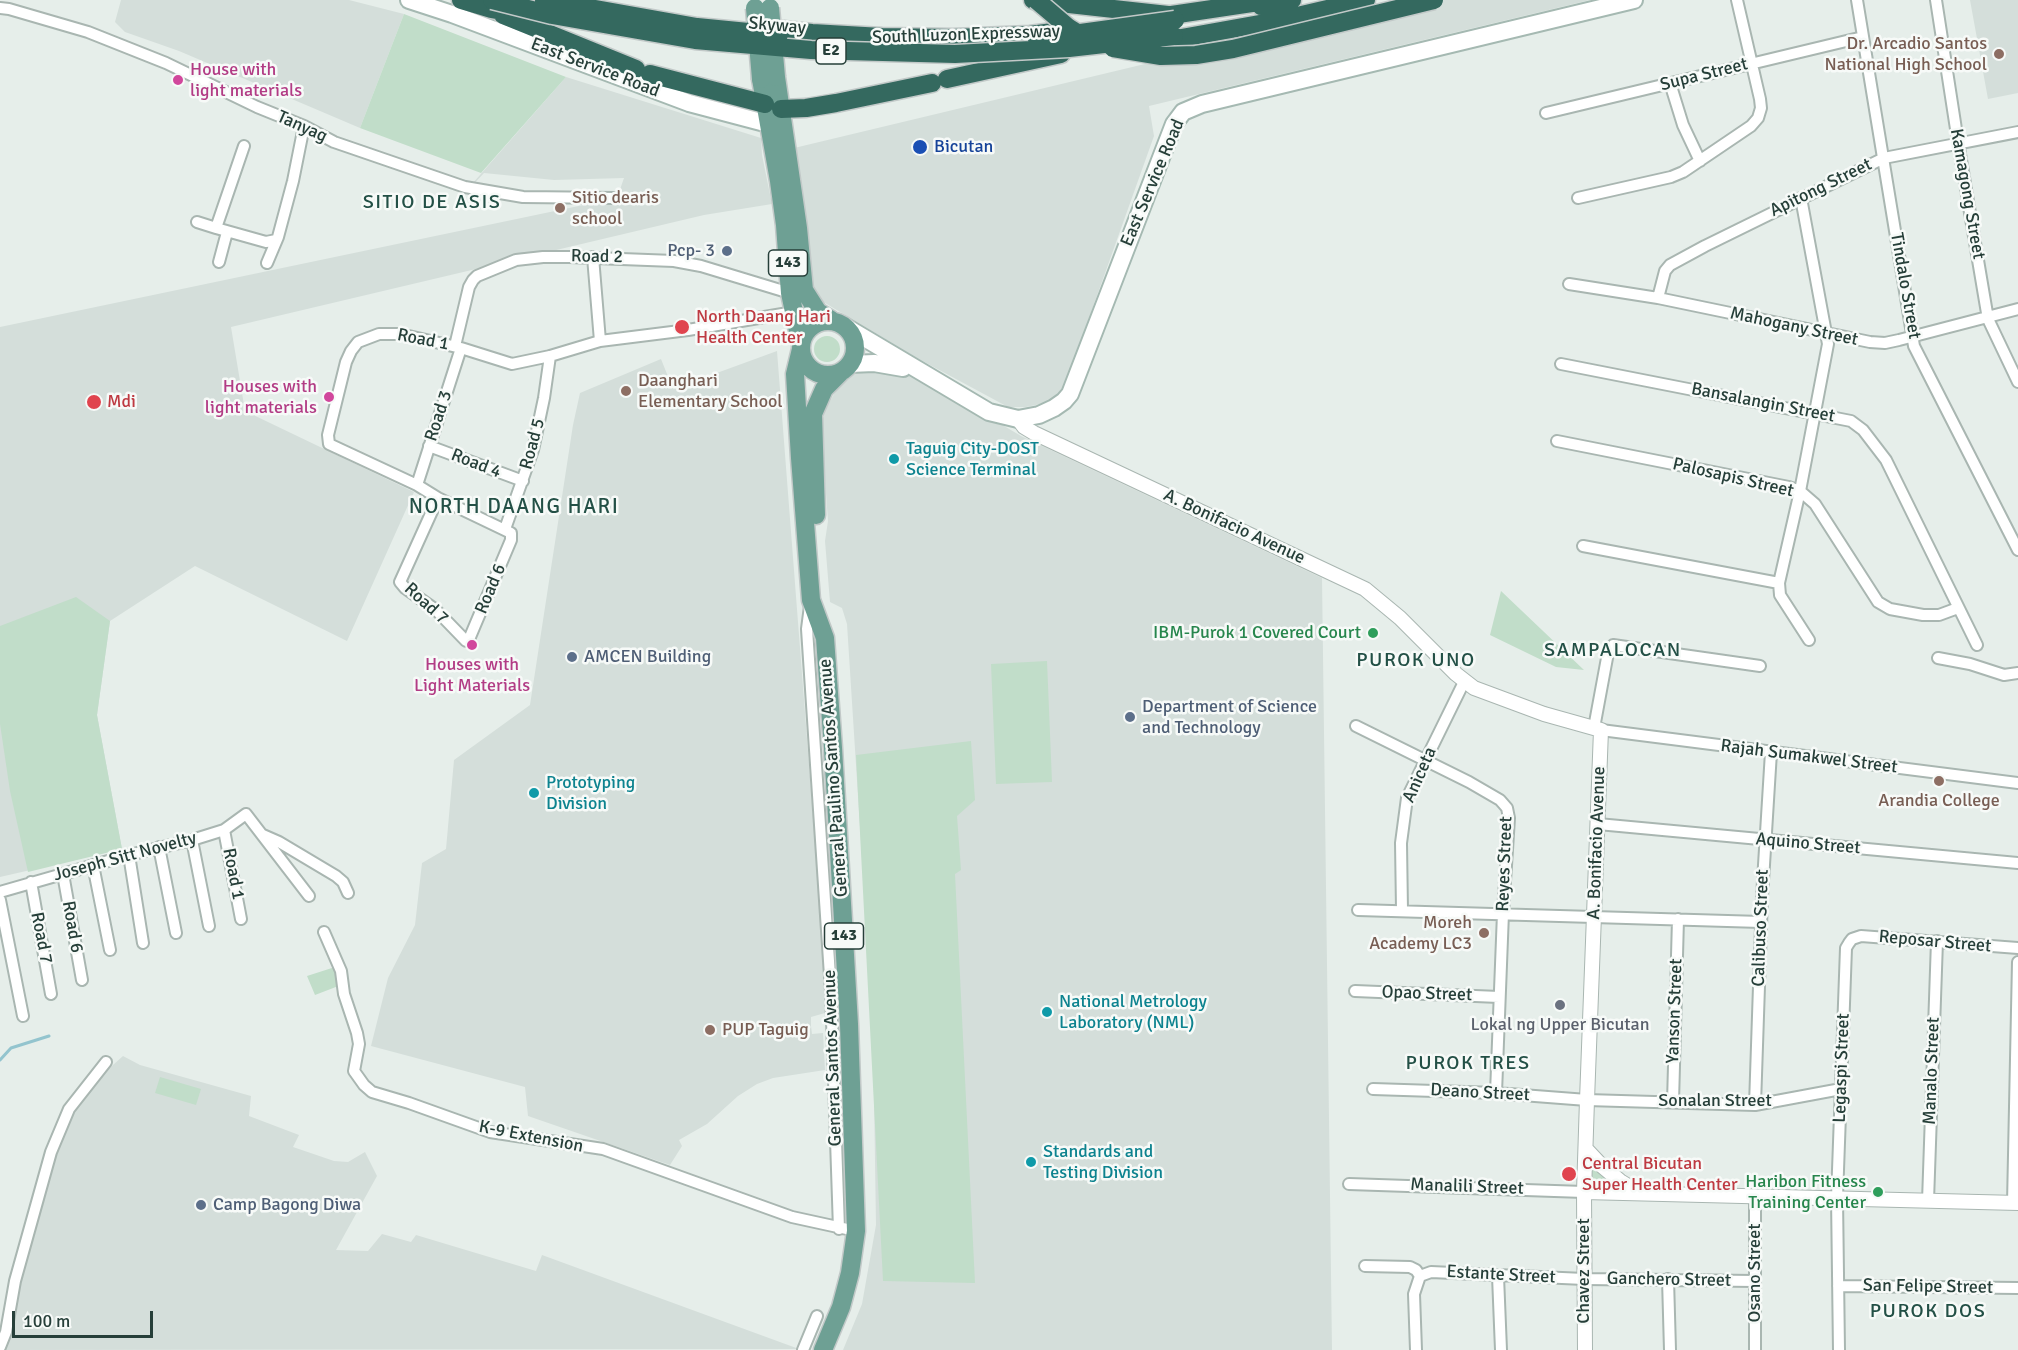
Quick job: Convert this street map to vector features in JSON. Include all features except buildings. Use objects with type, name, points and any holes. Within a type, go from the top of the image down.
[{"type":"highway","name":"South Luzon Expressway","points":[[461,0],[693,46],[812,58],[954,60],[1061,54],[1187,38],[1276,21],[1366,0]]},
{"type":"highway","name":"Skyway","points":[[544,0],[697,27],[812,38],[954,43],[1029,40],[1175,20],[1292,0]]},
{"type":"highway","name":"South Luzon Expressway","points":[[579,0],[697,20],[812,33],[954,38],[1030,35],[1272,0]]},
{"type":"highway","points":[[1034,0],[1173,15]]},
{"type":"highway","points":[[1034,0],[1068,28],[1088,39],[1107,47],[1161,57],[1196,55],[1233,48],[1434,0]]},
{"type":"highway","points":[[1090,0],[1116,3],[1146,0]]},
{"type":"highway","name":"Skyway","points":[[491,5],[695,40],[811,50],[955,54],[1069,48],[1174,36],[1275,17],[1346,0]]},
{"type":"highway","points":[[491,5],[547,34],[643,71],[775,116],[1061,54]]},
{"type":"main road","name":"East Service Road","points":[[410,0],[689,103],[775,116]]},
{"type":"main road","name":"East Service Road","points":[[839,324],[989,412],[1018,419],[1039,415],[1054,408],[1070,394],[1174,124],[1183,112],[1202,104],[1634,0]]},
{"type":"main road","name":"General Paulino Santos Avenue","points":[[763,4],[768,78],[804,290],[818,312],[839,324]]},
{"type":"main road","name":"General Paulino Santos Avenue","points":[[775,116],[778,175],[785,225],[790,293],[801,347],[795,374],[811,600],[825,638],[843,915],[844,1111],[847,1230],[851,1266],[841,1307],[823,1350]]},
{"type":"main road","name":"143","points":[[814,324],[839,324],[853,336],[855,355],[845,369],[831,375],[822,375],[806,365],[801,347],[807,330],[814,324]]},
{"type":"main road","name":"East Service Road","points":[[845,369],[884,363],[919,372]]},
{"type":"main road","name":"General Paulino Santos Avenue","points":[[832,1350],[851,1307],[865,1251],[867,1225],[857,974],[836,636],[821,606],[812,429],[813,414],[824,389],[845,369]]},
{"type":"street","points":[[1578,198],[1671,177],[1683,172],[1751,126],[1758,118],[1761,108],[1760,99],[1737,0]]},
{"type":"street","name":"Tindalo Street","points":[[1857,0],[1914,346],[2015,538],[2018,550]]},
{"type":"street","name":"Kamagong Street","points":[[1936,0],[1988,319],[2018,382]]},
{"type":"street","name":"Tanyag","points":[[0,8],[88,32],[166,63],[334,141],[465,187],[523,197],[616,198]]},
{"type":"street","name":"Supa Street","points":[[1546,113],[1863,38]]},
{"type":"street","points":[[1670,83],[1683,125],[1700,161]]},
{"type":"street","points":[[267,264],[293,181],[304,126]]},
{"type":"street","name":"Apitong Street","points":[[1658,298],[1665,271],[1670,265],[1884,158],[2018,132]]},
{"type":"street","points":[[216,228],[244,146]]},
{"type":"street","points":[[1801,198],[1828,344],[1800,491],[1779,583],[1780,596],[1809,640]]},
{"type":"street","points":[[197,222],[266,242],[276,240]]},
{"type":"street","points":[[219,262],[227,232]]},
{"type":"street","name":"Road 2","points":[[458,347],[469,287],[477,276],[516,260],[543,257],[593,257],[649,258],[692,263],[790,293]]},
{"type":"street","points":[[593,257],[600,341]]},
{"type":"street","name":"Mahogany Street","points":[[1569,284],[1658,298],[1827,334],[1885,343],[1988,319],[2018,309]]},
{"type":"street","name":"Road 1","points":[[508,532],[438,498],[417,485],[329,444],[328,435],[346,362],[358,342],[379,334],[400,334],[458,347],[512,364],[550,356],[600,341],[688,330],[794,312]]},
{"type":"street","name":"Road 3","points":[[417,485],[458,347]]},
{"type":"street","name":"Road 5","points":[[508,532],[539,426],[550,356]]},
{"type":"street","name":"Bansalangin Street","points":[[1562,364],[1851,421],[1863,430],[1886,460],[1977,645]]},
{"type":"street","name":"A. Bonifacio Avenue","points":[[1018,419],[1024,427],[1034,433],[1365,589],[1400,618],[1464,682],[1484,693],[1597,729],[1598,824],[1584,1192]]},
{"type":"street","name":"Palosapis Street","points":[[1557,441],[1800,491],[1815,504],[1878,602],[1890,609],[1923,615],[1939,615],[1958,608]]},
{"type":"street","name":"Road 4","points":[[429,446],[523,481]]},
{"type":"street","name":"Road 7","points":[[438,498],[400,582],[436,610],[466,641]]},
{"type":"street","name":"Road 6","points":[[466,641],[470,637],[511,540],[508,532]]},
{"type":"street","points":[[1583,546],[1779,583]]},
{"type":"street","points":[[1597,729],[1607,658],[1613,645],[1760,666]]},
{"type":"street","points":[[1938,658],[1970,664],[2006,675],[2018,673]]},
{"type":"street","name":"Aniceta","points":[[1402,910],[1401,843],[1405,810],[1411,788],[1464,682]]},
{"type":"street","name":"Reyes Street","points":[[1356,726],[1469,782],[1500,800],[1507,808],[1509,818],[1496,1093]]},
{"type":"street","name":"Rajah Sumakwel Street","points":[[1597,729],[2018,783]]},
{"type":"street","name":"Calibuso Street","points":[[1755,1105],[1761,922],[1771,752]]},
{"type":"street","name":"Joseph Sitt Novelty","points":[[0,892],[224,830],[246,814],[260,834]]},
{"type":"street","name":"Aquino Street","points":[[1598,824],[1765,841],[2018,862]]},
{"type":"street","name":"Road 1","points":[[224,830],[242,919]]},
{"type":"street","points":[[260,834],[279,842],[336,876],[343,882],[348,893]]},
{"type":"street","points":[[260,834],[309,896]]},
{"type":"street","points":[[192,840],[209,926]]},
{"type":"street","points":[[159,847],[176,933]]},
{"type":"street","points":[[129,855],[143,943]]},
{"type":"street","points":[[93,865],[110,950]]},
{"type":"street","name":"Road 6","points":[[63,874],[82,980]]},
{"type":"street","name":"Road 7","points":[[31,882],[51,994]]},
{"type":"street","points":[[0,900],[22,1016]]},
{"type":"street","points":[[1358,910],[1761,922]]},
{"type":"street","name":"Yanson Street","points":[[1673,1102],[1678,919]]},
{"type":"street","name":"K-9 Extension","points":[[324,932],[341,971],[344,994],[357,1033],[359,1044],[355,1074],[372,1092],[490,1132],[603,1149],[792,1217],[847,1230]]},
{"type":"street","name":"Reposar Street","points":[[1852,939],[1861,936],[2018,948]]},
{"type":"street","name":"Legaspi Street","points":[[1839,1350],[1837,1198],[1846,948],[1852,939]]},
{"type":"street","name":"Manalo Street","points":[[1928,1201],[1937,941]]},
{"type":"street","points":[[1584,1192],[2015,1203],[2018,962]]},
{"type":"street","name":"Opao Street","points":[[1355,991],[1499,997]]},
{"type":"street","points":[[0,1347],[6,1332],[15,1281],[51,1152],[69,1109],[106,1062]]},
{"type":"street","name":"Deano Street","points":[[1373,1089],[1496,1093],[1587,1100]]},
{"type":"street","name":"Sonalan Street","points":[[1587,1100],[1755,1105],[1841,1089]]},
{"type":"street","points":[[1586,1149],[1611,1174],[1640,1193]]},
{"type":"street","name":"Manalili Street","points":[[1349,1184],[1584,1192]]},
{"type":"street","name":"Chavez Street","points":[[1584,1192],[1585,1350]]},
{"type":"street","name":"Osano Street","points":[[1755,1196],[1755,1350]]},
{"type":"street","points":[[1365,1266],[1406,1267],[1416,1270],[1419,1276],[1414,1294],[1416,1350]]},
{"type":"street","name":"Estante Street","points":[[1419,1276],[1431,1272],[1584,1279]]},
{"type":"street","points":[[1498,1276],[1501,1350]]},
{"type":"street","name":"Ganchero Street","points":[[1584,1279],[1755,1281]]},
{"type":"street","points":[[1668,1279],[1670,1350]]},
{"type":"street","name":"San Felipe Street","points":[[1838,1286],[2018,1288]]},
{"type":"street","points":[[803,1350],[817,1316]]},
{"type":"shaded area","points":[[121,0],[349,0],[404,14],[360,128],[179,51],[125,32],[115,22]]},
{"type":"shaded area","points":[[1412,0],[1590,0],[1149,106],[1154,136],[1064,388],[1050,402],[1026,407],[1008,407],[917,358],[815,297],[790,149]]},
{"type":"shaded area","name":"Dr. Arcadio Santos National High School","points":[[1970,0],[2018,0],[2018,93],[1988,99]]},
{"type":"shaded area","points":[[566,77],[761,138],[762,155],[772,204],[704,215],[231,327],[245,411],[414,492],[347,641],[195,566],[110,621],[97,715],[122,849],[0,877],[0,327],[617,198],[624,178],[554,180],[484,173],[451,208]]},
{"type":"shaded area","points":[[777,351],[823,945],[825,1013],[811,1017],[811,1026],[812,1034],[823,1033],[825,1070],[773,1078],[757,1084],[738,1096],[707,1124],[679,1140],[682,1146],[670,1165],[528,1116],[525,1087],[371,1046],[388,978],[415,925],[422,863],[446,849],[454,760],[530,705],[573,425],[580,393],[661,359],[673,389]]},
{"type":"shaded area","name":"Department of Science and Technology","points":[[866,368],[903,372],[972,407],[1021,436],[1322,578],[1332,1350],[843,1350],[862,1304],[876,1225],[873,1031],[847,624],[842,608],[830,602],[825,541],[828,521],[821,425],[826,408],[837,389],[853,375]]},
{"type":"shaded area","name":"Camp Bagong Diwa","points":[[123,1056],[140,1065],[251,1096],[249,1116],[299,1135],[293,1147],[334,1161],[348,1162],[365,1152],[377,1176],[336,1250],[368,1251],[382,1234],[411,1242],[416,1235],[536,1271],[542,1255],[799,1349],[2,1350],[55,1153],[72,1111],[94,1082]]},
{"type":"green space","points":[[404,14],[566,77],[481,173],[360,128]]},
{"type":"green space","points":[[827,336],[836,340],[840,349],[836,358],[827,362],[818,358],[814,349],[818,340]]},
{"type":"green space","points":[[1501,591],[1584,670],[1556,667],[1490,635]]},
{"type":"green space","points":[[76,597],[110,621],[97,715],[122,849],[28,872],[10,791],[0,724],[0,626]]},
{"type":"green space","points":[[1047,661],[1052,782],[996,784],[991,664]]},
{"type":"green space","points":[[971,741],[975,800],[957,816],[961,870],[955,874],[975,1283],[883,1281],[856,755]]},
{"type":"green space","points":[[335,967],[341,985],[315,995],[307,976]]},
{"type":"green space","points":[[160,1077],[201,1089],[196,1105],[155,1093]]},
{"type":"green space","points":[[1589,1158],[1629,1189],[1588,1188]]},
{"type":"waterway","points":[[0,1060],[11,1048],[49,1036]]},
{"type":"place","name":"Dr. Arcadio Santos National High School","points":[[1999,54]]},
{"type":"place","name":"House with light materials","points":[[178,80]]},
{"type":"place","name":"Bicutan","points":[[920,147]]},
{"type":"place","name":"Sitio dearis school","points":[[560,208]]},
{"type":"place","name":"Pcp- 3","points":[[727,251]]},
{"type":"place","name":"North Daang Hari Health Center","points":[[682,327]]},
{"type":"place","name":"Daanghari Elementary School","points":[[626,391]]},
{"type":"place","name":"Houses with light materials","points":[[329,397]]},
{"type":"place","name":"Mdi","points":[[94,402]]},
{"type":"place","name":"Taguig City-DOST Science Terminal","points":[[894,459]]},
{"type":"place","name":"IBM-Purok 1 Covered Court","points":[[1373,633]]},
{"type":"place","name":"Houses with Light Materials","points":[[472,645]]},
{"type":"place","name":"AMCEN Building","points":[[572,657]]},
{"type":"place","name":"Department of Science and Technology","points":[[1130,717]]},
{"type":"place","name":"Arandia College","points":[[1939,781]]},
{"type":"place","name":"Prototyping Division","points":[[534,793]]},
{"type":"place","name":"Moreh Academy LC3","points":[[1484,933]]},
{"type":"place","name":"Lokal ng Upper Bicutan","points":[[1560,1005]]},
{"type":"place","name":"National Metrology Laboratory (NML)","points":[[1047,1012]]},
{"type":"place","name":"PUP Taguig","points":[[710,1030]]},
{"type":"place","name":"Standards and Testing Division","points":[[1031,1162]]},
{"type":"place","name":"Central Bicutan Super Health Center","points":[[1569,1174]]},
{"type":"place","name":"Haribon Fitness Training Center","points":[[1878,1192]]},
{"type":"place","name":"Camp Bagong Diwa","points":[[201,1205]]},
{"type":"district","name":"SITIO DE ASIS","points":[[432,203]]},
{"type":"district","name":"NORTH DAANG HARI","points":[[514,507]]},
{"type":"district","name":"SAMPALOCAN","points":[[1613,651]]},
{"type":"district","name":"PUROK UNO","points":[[1416,661]]},
{"type":"district","name":"PUROK TRES","points":[[1468,1064]]},
{"type":"district","name":"PUROK DOS","points":[[1928,1312]]}]
